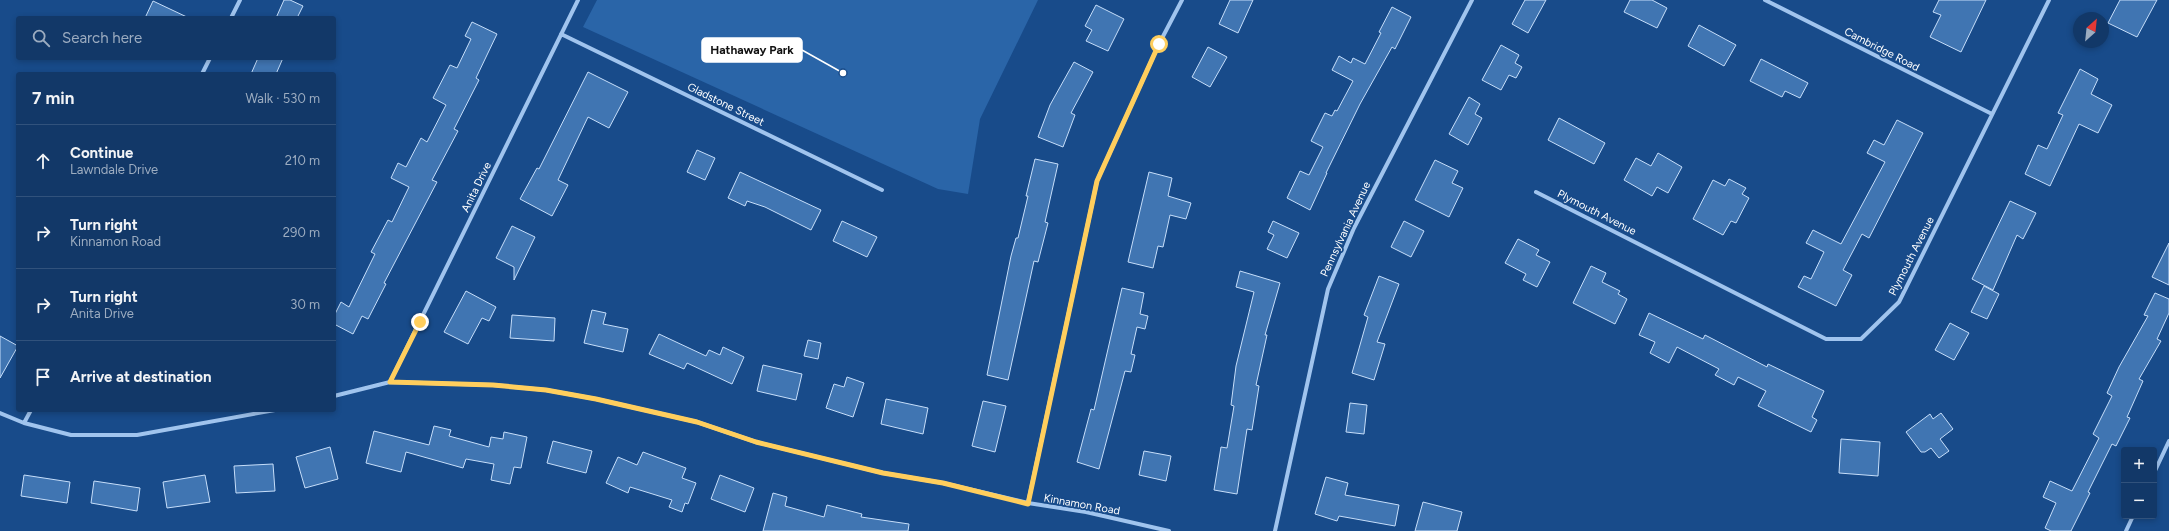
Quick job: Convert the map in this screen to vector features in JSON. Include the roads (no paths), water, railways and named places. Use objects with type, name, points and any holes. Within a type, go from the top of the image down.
[{"type":"street","points":[[231,16],[240,0]]},
{"type":"street","name":"Anita Drive","points":[[390,382],[578,0]]},
{"type":"street","points":[[1028,504],[1097,181],[1159,44],[1182,0]]},
{"type":"street","name":"Pennsylvania Avenue","points":[[1275,531],[1328,289],[1354,228],[1472,0]]},
{"type":"street","name":"Cambridge Road","points":[[1765,0],[1992,114]]},
{"type":"street","name":"Plymouth Avenue","points":[[1536,192],[1826,339],[1861,339],[1899,302],[2050,0]]},
{"type":"street","name":"Gladstone Street","points":[[561,34],[882,190]]},
{"type":"street","points":[[203,72],[209,60]]},
{"type":"street","name":"Kinnamon Road","points":[[336,396],[390,382],[493,385],[546,390],[596,399],[697,422],[756,442],[883,473],[950,485],[1028,504],[1086,512],[1169,531]]},
{"type":"street","points":[[24,423],[30,412]]},
{"type":"street","points":[[0,413],[24,423],[70,435],[137,435],[264,412]]},
{"type":"street","points":[[2157,466],[2169,441]]},
{"type":"street","points":[[2126,531],[2132,519]]},
{"type":"place","name":"Hathaway Park","points":[[843,73]]}]
